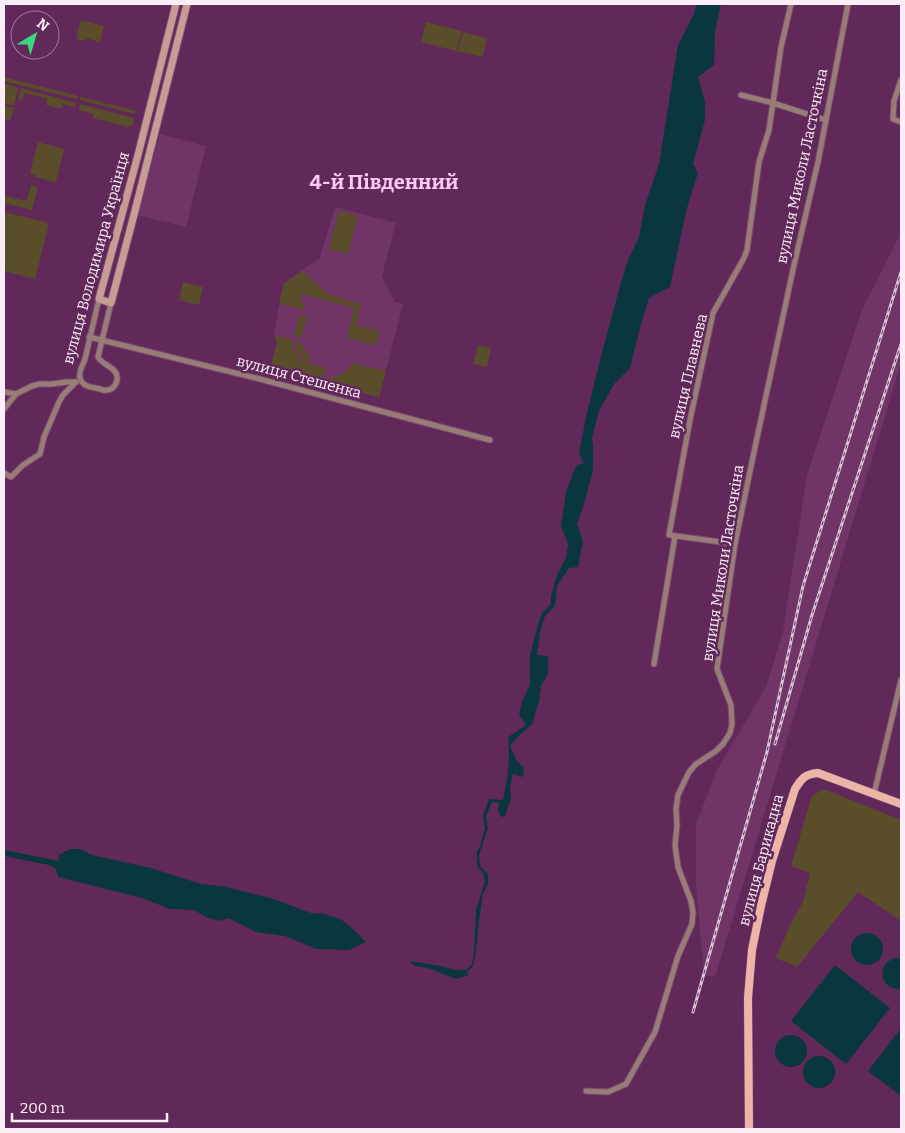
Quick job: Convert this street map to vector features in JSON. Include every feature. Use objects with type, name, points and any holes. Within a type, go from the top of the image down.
[{"type":"main road","name":"вулиця Барикадна","points":[[750,1129],[748,998],[752,950],[772,861],[795,789],[802,778],[818,773],[874,794]]},
{"type":"main road","points":[[874,794],[901,804]]},
{"type":"street","name":"вулиця Володимира Українця","points":[[176,4],[78,382],[105,391],[113,388],[118,377],[116,372],[100,362],[98,357],[101,340],[187,4]]},
{"type":"street","points":[[773,104],[781,47],[791,4]]},
{"type":"street","name":"вулиця Миколи Ласточкіна","points":[[586,1091],[608,1092],[626,1084],[655,1032],[678,956],[692,924],[692,907],[678,867],[675,845],[678,795],[689,772],[696,764],[716,751],[730,733],[732,724],[731,705],[717,669],[735,544],[818,162],[848,4]]},
{"type":"street","points":[[901,80],[894,102],[893,119],[901,122]]},
{"type":"street","points":[[742,95],[826,120]]},
{"type":"street","name":"вулиця Плавнева","points":[[675,536],[669,535],[690,420],[713,314],[746,254],[759,162],[769,130],[773,104]]},
{"type":"street","points":[[99,300],[111,303]]},
{"type":"street","name":"вулиця Стешенка","points":[[89,337],[256,378],[490,440]]},
{"type":"street","points":[[4,409],[16,394],[32,386],[78,382]]},
{"type":"street","points":[[4,473],[11,477],[40,454],[44,437],[59,402],[63,395],[78,382]]},
{"type":"street","points":[[4,392],[16,394]]},
{"type":"street","points":[[654,664],[675,536],[735,544]]},
{"type":"street","points":[[874,794],[901,680]]},
{"type":"shaded area","points":[[697,4],[721,4],[715,32],[714,65],[698,77],[705,102],[705,120],[693,164],[698,173],[687,208],[670,287],[649,298],[630,368],[614,384],[599,411],[592,438],[593,470],[577,524],[583,541],[578,567],[569,568],[557,586],[555,606],[545,616],[540,632],[537,655],[548,656],[548,674],[541,686],[539,701],[532,724],[510,746],[517,762],[524,767],[523,777],[513,774],[510,787],[511,799],[505,816],[501,817],[498,810],[499,803],[492,802],[486,816],[488,828],[479,857],[480,866],[488,874],[488,884],[483,894],[476,952],[473,966],[467,972],[469,975],[456,979],[428,968],[415,966],[409,961],[455,970],[466,970],[472,964],[476,910],[485,881],[483,873],[477,866],[477,852],[485,829],[483,815],[489,799],[503,800],[508,769],[508,737],[526,724],[519,715],[522,702],[530,684],[530,656],[535,635],[542,613],[551,604],[551,596],[557,575],[566,558],[568,544],[561,526],[566,492],[577,465],[584,463],[579,453],[600,360],[620,286],[628,260],[639,237],[645,205],[659,164],[678,45]]},
{"type":"shaded area","points":[[81,20],[104,26],[100,42],[86,38],[85,41],[76,39]]},
{"type":"shaded area","points":[[426,22],[462,31],[456,51],[421,42]]},
{"type":"shaded area","points":[[463,32],[487,38],[483,57],[457,51]]},
{"type":"shaded area","points":[[4,77],[78,96],[77,99],[4,81]]},
{"type":"shaded area","points":[[4,84],[18,87],[14,106],[4,103]]},
{"type":"shaded area","points":[[21,88],[76,103],[75,107],[63,104],[61,109],[46,105],[47,99],[25,93],[22,100],[18,99]]},
{"type":"shaded area","points":[[81,97],[136,111],[135,114],[80,100]]},
{"type":"shaded area","points":[[80,104],[134,118],[133,125],[128,127],[93,118],[93,114],[79,110]]},
{"type":"shaded area","points":[[4,106],[14,108],[10,121],[4,119]]},
{"type":"shaded area","points":[[160,134],[206,146],[186,227],[137,215]]},
{"type":"shaded area","points":[[38,142],[64,149],[56,182],[35,177],[35,175],[30,173]]},
{"type":"shaded area","points":[[31,185],[38,187],[32,210],[4,203],[4,196],[27,201]]},
{"type":"shaded area","points":[[335,207],[396,223],[382,276],[395,302],[403,304],[379,397],[270,369],[277,342],[274,335],[284,283],[320,258]]},
{"type":"shaded area","points":[[339,211],[358,216],[348,254],[329,249]]},
{"type":"shaded area","points":[[4,212],[49,223],[35,279],[4,271]]},
{"type":"shaded area","points":[[901,233],[901,363],[715,977],[704,975],[696,884],[696,824],[717,770],[766,687],[783,631],[807,475],[861,312]]},
{"type":"shaded area","points":[[302,271],[329,295],[361,304],[356,325],[380,331],[376,346],[347,337],[354,308],[302,294],[300,301],[305,303],[303,310],[279,303],[284,283]]},
{"type":"shaded area","points":[[183,282],[203,287],[199,305],[179,300]]},
{"type":"shaded area","points":[[299,315],[307,317],[302,336],[299,337],[294,336]]},
{"type":"shaded area","points":[[274,335],[294,340],[292,348],[302,361],[326,368],[322,383],[270,369],[277,342]]},
{"type":"shaded area","points":[[296,341],[300,342],[313,362],[304,360],[295,348]]},
{"type":"shaded area","points":[[478,345],[491,348],[487,367],[473,364]]},
{"type":"shaded area","points":[[352,363],[386,371],[379,397],[328,384],[330,378],[346,371]]},
{"type":"shaded area","points":[[824,789],[901,820],[901,921],[858,892],[797,967],[776,958],[791,923],[803,902],[810,873],[791,866],[812,796]]},
{"type":"shaded area","points":[[70,849],[80,849],[92,855],[151,868],[201,884],[222,886],[274,899],[311,913],[325,914],[342,920],[366,942],[349,950],[316,949],[285,936],[256,932],[228,918],[219,921],[206,917],[194,910],[170,909],[142,898],[58,877],[56,869],[49,865],[4,856],[4,850],[59,861],[59,855]]},
{"type":"shaded area","points":[[867,933],[873,934],[878,938],[882,943],[882,955],[878,960],[873,964],[867,965],[861,964],[856,960],[852,955],[851,949],[852,943],[856,938],[861,934]]},
{"type":"shaded area","points":[[895,958],[901,958],[901,989],[888,986],[883,976],[885,966]]},
{"type":"shaded area","points":[[835,965],[890,1008],[846,1064],[791,1021]]},
{"type":"shaded area","points":[[901,1028],[901,1096],[868,1071]]},
{"type":"shaded area","points":[[791,1035],[797,1036],[802,1040],[806,1045],[806,1057],[802,1062],[797,1066],[791,1067],[785,1066],[780,1062],[776,1057],[775,1051],[776,1045],[780,1040],[785,1036]]},
{"type":"shaded area","points":[[819,1056],[825,1057],[830,1061],[834,1066],[834,1078],[830,1083],[825,1087],[819,1088],[813,1087],[808,1083],[804,1078],[803,1072],[804,1066],[808,1061],[813,1057]]},
{"type":"railway","points":[[693,1012],[767,752],[803,586],[901,272]]},
{"type":"railway","points":[[775,744],[812,615],[901,344]]},
{"type":"district","name":"4-й Південний","points":[[384,182]]}]
